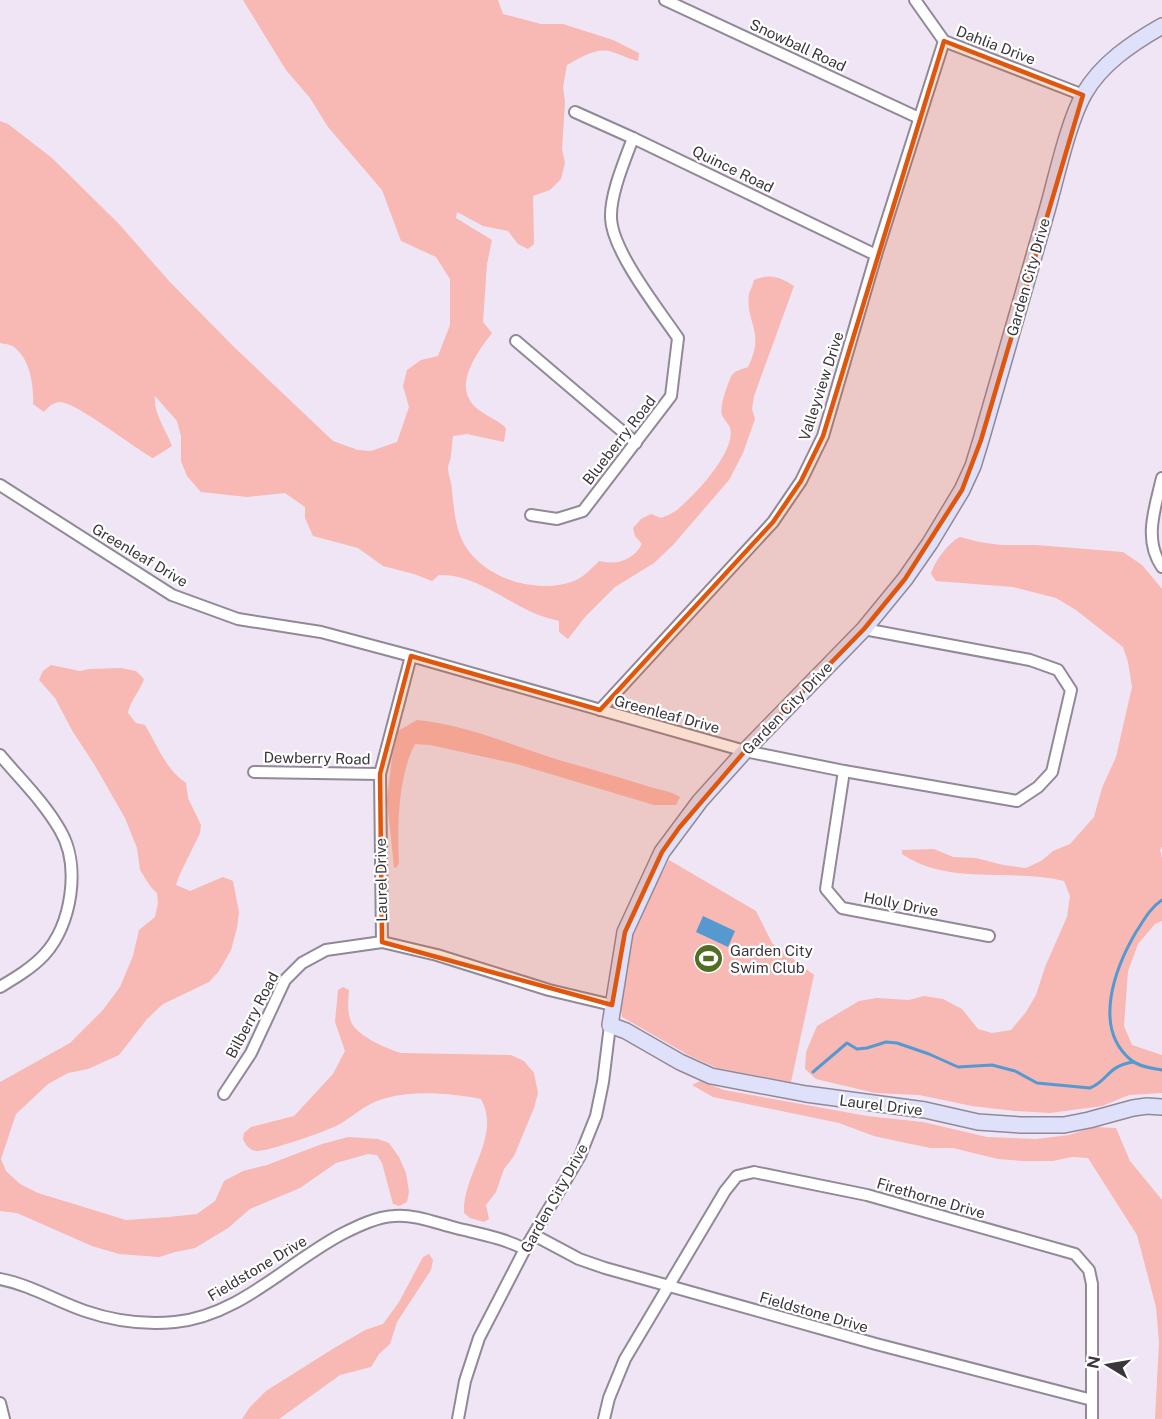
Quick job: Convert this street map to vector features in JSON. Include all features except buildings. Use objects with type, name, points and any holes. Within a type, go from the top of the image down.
[{"type":"street","name":"Snowball Road","points":[[665,0],[919,118]]},
{"type":"street","name":"Dahlia Drive","points":[[915,0],[944,42],[1083,95]]},
{"type":"street","name":"Garden City Drive","points":[[458,1419],[465,1381],[479,1338],[525,1250],[580,1156],[596,1116],[625,932],[662,852],[700,801],[745,751],[864,629],[905,579],[953,506],[973,466],[1066,144],[1083,95],[1096,77],[1114,59],[1138,40],[1162,26]]},
{"type":"street","name":"Valleyview Drive","points":[[600,710],[773,522],[801,481],[824,436],[876,255],[944,42]]},
{"type":"street","name":"Quince Road","points":[[575,112],[876,255]]},
{"type":"street","name":"Blueberry Road","points":[[531,515],[557,519],[583,511],[671,396],[678,338],[620,252],[611,218],[617,184],[633,138]]},
{"type":"street","points":[[516,341],[636,444]]},
{"type":"street","points":[[1162,478],[1151,528],[1151,544],[1156,559],[1162,567]]},
{"type":"street","name":"Greenleaf Drive","points":[[0,485],[172,596],[238,619],[321,632],[745,751],[844,771],[1017,801],[1038,788],[1052,772],[1071,690],[1058,670],[1030,660],[864,629]]},
{"type":"street","name":"Laurel Drive","points":[[411,656],[380,774],[382,942],[437,955],[549,990],[612,1005]]},
{"type":"street","points":[[0,755],[47,810],[62,832],[72,878],[68,909],[58,934],[44,955],[21,975],[0,987]]},
{"type":"street","name":"Holly Drive","points":[[844,771],[826,889],[843,908],[989,936]]},
{"type":"street","name":"Dewberry Road","points":[[254,772],[380,774]]},
{"type":"street","name":"Bilberry Road","points":[[224,1094],[251,1053],[285,980],[302,963],[326,950],[382,942]]},
{"type":"street","name":"Laurel Drive","points":[[610,1025],[626,1031],[680,1062],[711,1076],[806,1094],[925,1110],[978,1122],[1064,1125],[1133,1108],[1162,1107]]},
{"type":"street","name":"Firethorne Drive","points":[[668,1286],[725,1191],[737,1176],[754,1172],[770,1173],[867,1195],[1075,1254],[1089,1270],[1092,1284],[1092,1419]]},
{"type":"street","name":"Fieldstone Drive","points":[[0,1279],[45,1293],[84,1311],[120,1320],[148,1323],[175,1322],[201,1318],[228,1306],[331,1240],[369,1222],[394,1216],[416,1218],[509,1241],[525,1250]]},
{"type":"street","name":"Fieldstone Drive","points":[[534,1235],[579,1259],[668,1286],[876,1344],[1092,1400]]},
{"type":"street","points":[[604,1419],[609,1398],[625,1359],[668,1286]]},
{"type":"street","points":[[0,1403],[4,1419]]},
{"type":"highlighted area","points":[[944,41],[1083,95],[981,440],[962,490],[905,579],[864,629],[745,751],[679,828],[662,852],[625,932],[612,1005],[382,942],[380,774],[411,656],[600,710],[773,522],[801,481],[823,436]]},
{"type":"shaded area","points":[[243,0],[498,0],[503,14],[541,24],[563,24],[613,40],[639,53],[638,61],[603,50],[587,54],[567,65],[563,87],[565,101],[562,149],[565,163],[561,179],[550,190],[533,196],[534,244],[528,249],[518,244],[508,231],[483,226],[457,212],[456,218],[492,240],[487,264],[483,322],[492,333],[473,361],[466,382],[467,392],[471,402],[479,410],[506,428],[504,442],[467,434],[453,436],[448,471],[461,538],[484,567],[498,575],[528,585],[559,585],[578,579],[599,561],[618,562],[634,554],[642,544],[635,536],[633,528],[641,519],[651,514],[661,518],[677,510],[708,478],[727,449],[731,431],[721,412],[732,375],[748,367],[753,355],[755,336],[749,294],[754,280],[775,277],[794,286],[754,396],[752,409],[755,419],[743,453],[729,480],[673,545],[654,563],[615,587],[585,617],[568,639],[559,632],[559,621],[524,609],[477,583],[439,575],[432,581],[383,566],[358,548],[313,536],[305,518],[305,507],[285,493],[247,497],[201,492],[187,476],[181,461],[181,436],[177,421],[155,396],[158,415],[172,446],[153,458],[68,404],[55,403],[44,412],[33,404],[32,381],[24,358],[14,347],[0,343],[0,121],[8,124],[52,158],[119,224],[169,281],[233,346],[333,441],[358,450],[371,451],[397,442],[409,407],[403,386],[407,370],[421,360],[438,356],[450,325],[450,279],[436,257],[401,241],[382,190],[328,127],[310,98],[286,70]]},
{"type":"shaded area","points":[[960,537],[1001,545],[1036,545],[1123,552],[1142,565],[1162,589],[1162,847],[1160,850],[1162,921],[1155,924],[1138,944],[1128,971],[1124,1026],[1132,1045],[1162,1055],[1162,1093],[1129,1095],[1102,1106],[1050,1113],[1015,1111],[972,1106],[919,1095],[875,1093],[816,1079],[805,1069],[806,1052],[817,1026],[859,1001],[877,998],[909,1000],[924,996],[943,999],[962,1009],[978,1029],[992,1033],[1011,1030],[1036,995],[1045,967],[1067,917],[1070,896],[1064,881],[1044,877],[981,875],[940,870],[920,864],[902,854],[902,850],[934,849],[953,857],[976,858],[1026,868],[1041,861],[1053,851],[1070,844],[1094,817],[1102,788],[1116,757],[1132,687],[1123,647],[1076,610],[1056,598],[1013,587],[936,581],[931,574],[935,564],[942,553]]},
{"type":"shaded area","points":[[51,665],[80,671],[121,668],[136,671],[144,679],[128,713],[136,723],[145,725],[167,764],[186,783],[188,798],[201,825],[200,833],[176,885],[190,891],[223,877],[233,881],[239,912],[231,950],[219,971],[209,982],[163,1004],[147,1019],[119,1055],[88,1069],[68,1073],[48,1084],[16,1114],[1,1159],[6,1171],[20,1184],[38,1193],[126,1220],[169,1217],[197,1214],[215,1201],[224,1181],[243,1171],[348,1137],[378,1139],[389,1143],[399,1157],[406,1173],[409,1192],[407,1202],[399,1206],[393,1204],[382,1163],[377,1155],[368,1154],[336,1163],[300,1188],[250,1209],[228,1228],[195,1248],[159,1257],[119,1254],[92,1246],[17,1213],[0,1211],[0,1082],[70,1043],[103,1010],[120,987],[133,956],[139,930],[155,917],[158,903],[157,893],[140,870],[137,848],[125,818],[55,698],[39,680],[43,671]]},
{"type":"shaded area","points":[[417,720],[472,731],[680,797],[676,805],[654,805],[517,764],[430,745],[415,744],[409,757],[402,786],[398,834],[399,863],[396,868],[394,867],[387,800],[392,758],[398,731]]},
{"type":"shaded area","name":"Garden City Swim Club","points":[[669,860],[756,911],[772,943],[814,975],[791,1082],[717,1068],[690,1056],[622,1017],[619,993],[628,937]]},
{"type":"shaded area","points":[[343,987],[349,990],[348,1003],[352,1024],[367,1038],[381,1045],[401,1053],[511,1055],[524,1061],[534,1073],[538,1093],[534,1108],[514,1156],[504,1169],[496,1192],[486,1205],[489,1219],[484,1222],[470,1218],[464,1213],[469,1184],[487,1127],[486,1113],[481,1099],[443,1094],[389,1097],[372,1103],[338,1125],[284,1145],[256,1151],[245,1143],[244,1133],[251,1127],[294,1116],[333,1074],[345,1051],[335,1022],[338,990]]},
{"type":"shaded area","points":[[700,1081],[724,1090],[867,1116],[923,1122],[987,1137],[1036,1139],[1069,1135],[1094,1127],[1116,1128],[1130,1161],[1162,1200],[1162,1419],[1155,1419],[1159,1342],[1156,1307],[1137,1235],[1088,1158],[1024,1161],[998,1159],[953,1148],[931,1148],[874,1136],[839,1123],[713,1097],[692,1085]]},
{"type":"shaded area","points":[[429,1254],[433,1260],[431,1270],[397,1322],[390,1344],[379,1354],[371,1367],[340,1375],[279,1419],[242,1419],[266,1391],[365,1330],[383,1324],[399,1302],[423,1257]]},
{"type":"water","points":[[703,916],[735,931],[728,947],[696,932]]},
{"type":"waterway","points":[[1162,900],[1147,914],[1128,947],[1115,980],[1110,1015],[1112,1032],[1119,1047],[1131,1060],[1142,1066],[1162,1070]]},
{"type":"waterway","points":[[813,1072],[847,1043],[857,1049],[886,1042],[897,1043],[958,1067],[992,1065],[1015,1071],[1037,1083],[1090,1088],[1101,1082],[1113,1070],[1133,1062]]},
{"type":"place","name":"Garden City Swim Club","points":[[709,959]]}]
